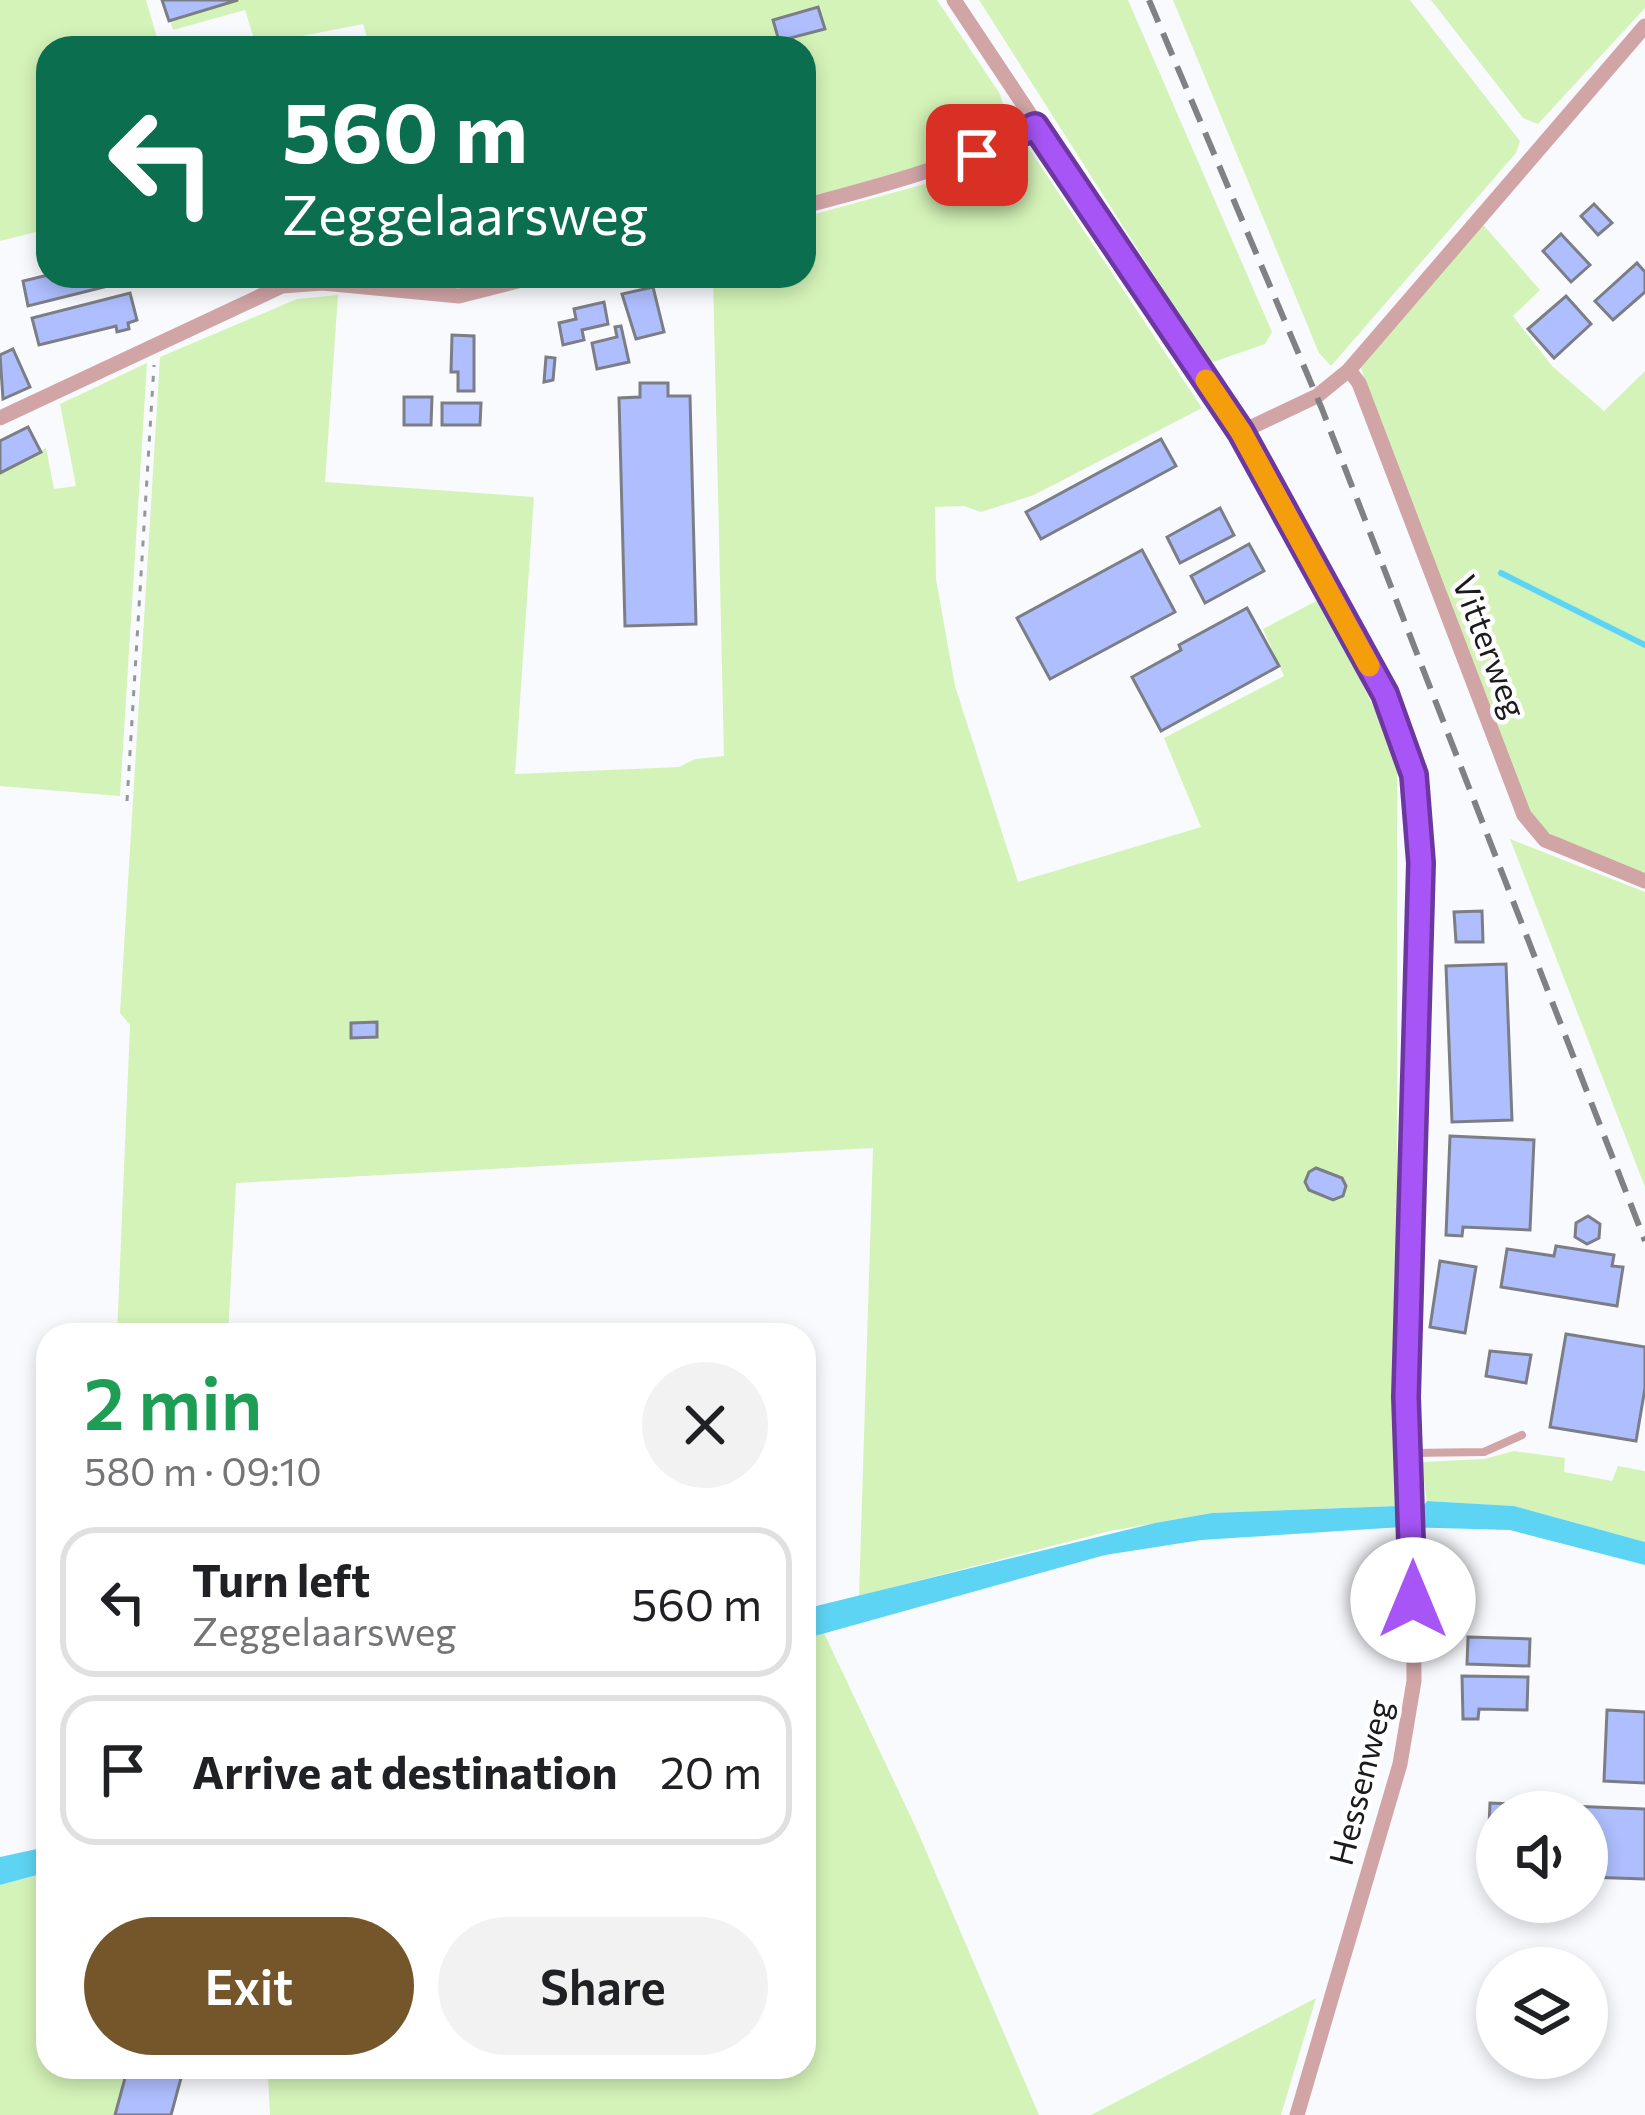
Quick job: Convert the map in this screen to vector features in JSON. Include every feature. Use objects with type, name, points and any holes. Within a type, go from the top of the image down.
[{"type":"street","name":"Hessenweg","points":[[954,0],[1241,432],[1385,694],[1414,775],[1421,863],[1406,1317],[1414,1681],[1404,1741],[1298,2115]]},
{"type":"street","points":[[1241,432],[1317,396],[1348,370],[1645,26]]},
{"type":"street","points":[[816,203],[925,175],[1035,126]]},
{"type":"street","points":[[0,418],[277,288]]},
{"type":"street","points":[[375,288],[459,296],[490,288]]},
{"type":"street","name":"Vitterweg","points":[[1348,370],[1359,383],[1524,815],[1545,840],[1645,881]]},
{"type":"lane","points":[[1409,1453],[1484,1451],[1522,1435]]},
{"type":"path","points":[[127,801],[155,342]]},
{"type":"green space","points":[[0,0],[146,0],[156,36],[36,36],[36,232],[0,241]]},
{"type":"green space","points":[[164,0],[937,0],[1000,94],[1007,118],[991,142],[961,157],[816,195],[816,36],[366,36],[363,24],[302,36],[253,36],[245,10],[173,30]]},
{"type":"green space","points":[[979,0],[1128,0],[1272,332],[1265,344],[1210,363]]},
{"type":"green space","points":[[1173,0],[1410,0],[1520,141],[1516,153],[1331,366],[1319,353]]},
{"type":"green space","points":[[1431,0],[1645,0],[1645,8],[1538,124],[1523,118]]},
{"type":"green space","points":[[1026,144],[1202,408],[1034,495],[981,512],[964,506],[935,507],[936,579],[955,686],[1018,882],[1201,827],[1164,738],[1284,676],[1263,629],[1320,599],[1375,710],[1397,772],[1397,1506],[1212,1513],[1110,1531],[859,1596],[873,1148],[236,1183],[229,1323],[118,1323],[130,1025],[120,1013],[160,357],[297,299],[338,295],[325,482],[534,497],[515,774],[679,767],[695,759],[724,756],[713,288],[816,288],[816,214],[958,175]]},
{"type":"green space","points":[[1480,221],[1540,290],[1513,316],[1552,366],[1604,411],[1645,371],[1645,874],[1569,844],[1530,817],[1436,579],[1361,368]]},
{"type":"green space","points":[[147,363],[120,796],[0,786],[0,472],[46,448],[54,489],[76,486],[60,404]]},
{"type":"green space","points":[[1510,839],[1645,892],[1645,1187]]},
{"type":"green space","points":[[1514,1451],[1565,1458],[1564,1472],[1612,1481],[1618,1466],[1645,1471],[1645,1542],[1514,1506],[1427,1501],[1421,1462],[1484,1459]]},
{"type":"green space","points":[[824,1633],[917,1830],[1039,2115],[270,2115],[268,2079],[816,2079],[816,1635]]},
{"type":"green space","points":[[36,1875],[36,2079],[139,2079],[129,2115],[0,2115],[0,1885]]},
{"type":"green space","points":[[1316,1998],[1281,2115],[1091,2115]]},
{"type":"water","points":[[1427,1501],[1514,1506],[1645,1542],[1645,1565],[1510,1530],[1402,1527],[1201,1540],[1105,1555],[816,1636],[816,1606],[1155,1523],[1212,1513],[1422,1508]]},
{"type":"water","points":[[36,1849],[36,1875],[0,1885],[0,1857]]},
{"type":"building","points":[[162,0],[238,0],[169,21]]},
{"type":"building","points":[[818,7],[825,29],[778,36],[773,20]]},
{"type":"building","points":[[1594,204],[1612,223],[1598,235],[1581,216]]},
{"type":"building","points":[[1561,234],[1590,265],[1571,282],[1543,251]]},
{"type":"building","points":[[1637,263],[1645,272],[1645,292],[1613,320],[1595,301]]},
{"type":"building","points":[[36,278],[36,288],[100,288],[28,306],[23,281]]},
{"type":"building","points":[[653,288],[664,332],[636,339],[622,294]]},
{"type":"building","points":[[130,293],[137,320],[128,323],[129,329],[117,332],[116,326],[39,345],[32,318]]},
{"type":"building","points":[[1566,296],[1591,324],[1554,358],[1528,329]]},
{"type":"building","points":[[604,302],[608,324],[582,330],[584,340],[563,345],[559,323],[576,319],[574,309]]},
{"type":"building","points":[[621,326],[629,362],[597,369],[592,343],[617,337],[615,327]]},
{"type":"building","points":[[452,335],[474,336],[474,391],[458,391],[458,372],[451,372]]},
{"type":"building","points":[[13,349],[30,387],[3,399],[0,355]]},
{"type":"building","points":[[546,357],[555,358],[553,380],[544,382]]},
{"type":"building","points":[[640,383],[668,383],[668,396],[690,396],[696,624],[625,626],[619,398],[640,397]]},
{"type":"building","points":[[404,397],[432,397],[431,425],[404,425]]},
{"type":"building","points":[[442,403],[481,403],[480,425],[442,425]]},
{"type":"building","points":[[28,427],[41,452],[0,473],[0,441]]},
{"type":"building","points":[[1161,439],[1176,466],[1041,539],[1026,512]]},
{"type":"building","points":[[1220,508],[1234,535],[1180,563],[1167,537]]},
{"type":"building","points":[[1249,544],[1264,571],[1205,603],[1191,576]]},
{"type":"building","points":[[1142,550],[1175,612],[1050,679],[1017,618]]},
{"type":"building","points":[[1247,608],[1279,666],[1161,731],[1132,677]]},
{"type":"building","points":[[1482,911],[1483,942],[1456,942],[1454,912]]},
{"type":"building","points":[[1506,964],[1512,1120],[1452,1122],[1446,966]]},
{"type":"building","points":[[377,1022],[377,1037],[351,1038],[351,1023]]},
{"type":"building","points":[[1450,1136],[1534,1140],[1530,1230],[1463,1227],[1462,1236],[1446,1235]]},
{"type":"building","points":[[1316,1168],[1342,1178],[1343,1196],[1333,1200],[1309,1190],[1305,1182]]},
{"type":"building","points":[[1588,1216],[1600,1224],[1599,1238],[1587,1244],[1575,1237],[1576,1223]]},
{"type":"building","points":[[1556,1246],[1614,1255],[1612,1266],[1623,1267],[1617,1306],[1501,1287],[1507,1249],[1554,1256]]},
{"type":"building","points":[[1440,1261],[1476,1267],[1465,1333],[1430,1327]]},
{"type":"building","points":[[1566,1334],[1645,1347],[1645,1388],[1636,1441],[1550,1427]]},
{"type":"building","points":[[1490,1351],[1531,1355],[1526,1383],[1486,1376]]},
{"type":"building","points":[[1468,1637],[1530,1639],[1529,1666],[1467,1664]]},
{"type":"building","points":[[1462,1676],[1528,1677],[1527,1710],[1479,1709],[1478,1719],[1463,1719]]},
{"type":"building","points":[[1607,1710],[1645,1712],[1645,1783],[1604,1781]]},
{"type":"building","points":[[1608,1808],[1645,1809],[1645,1879],[1608,1878]]},
{"type":"building","points":[[125,2079],[181,2079],[171,2115],[115,2115]]},
{"type":"waterway","points":[[1501,573],[1645,645]]},
{"type":"railway","points":[[1149,0],[1322,409],[1645,1241]]},
{"type":"slow traffic","points":[[1206,380],[1241,432],[1369,666]]},
{"type":"route","points":[[977,155],[1035,126],[1241,432],[1385,694],[1414,775],[1421,863],[1406,1317],[1413,1600]]}]
